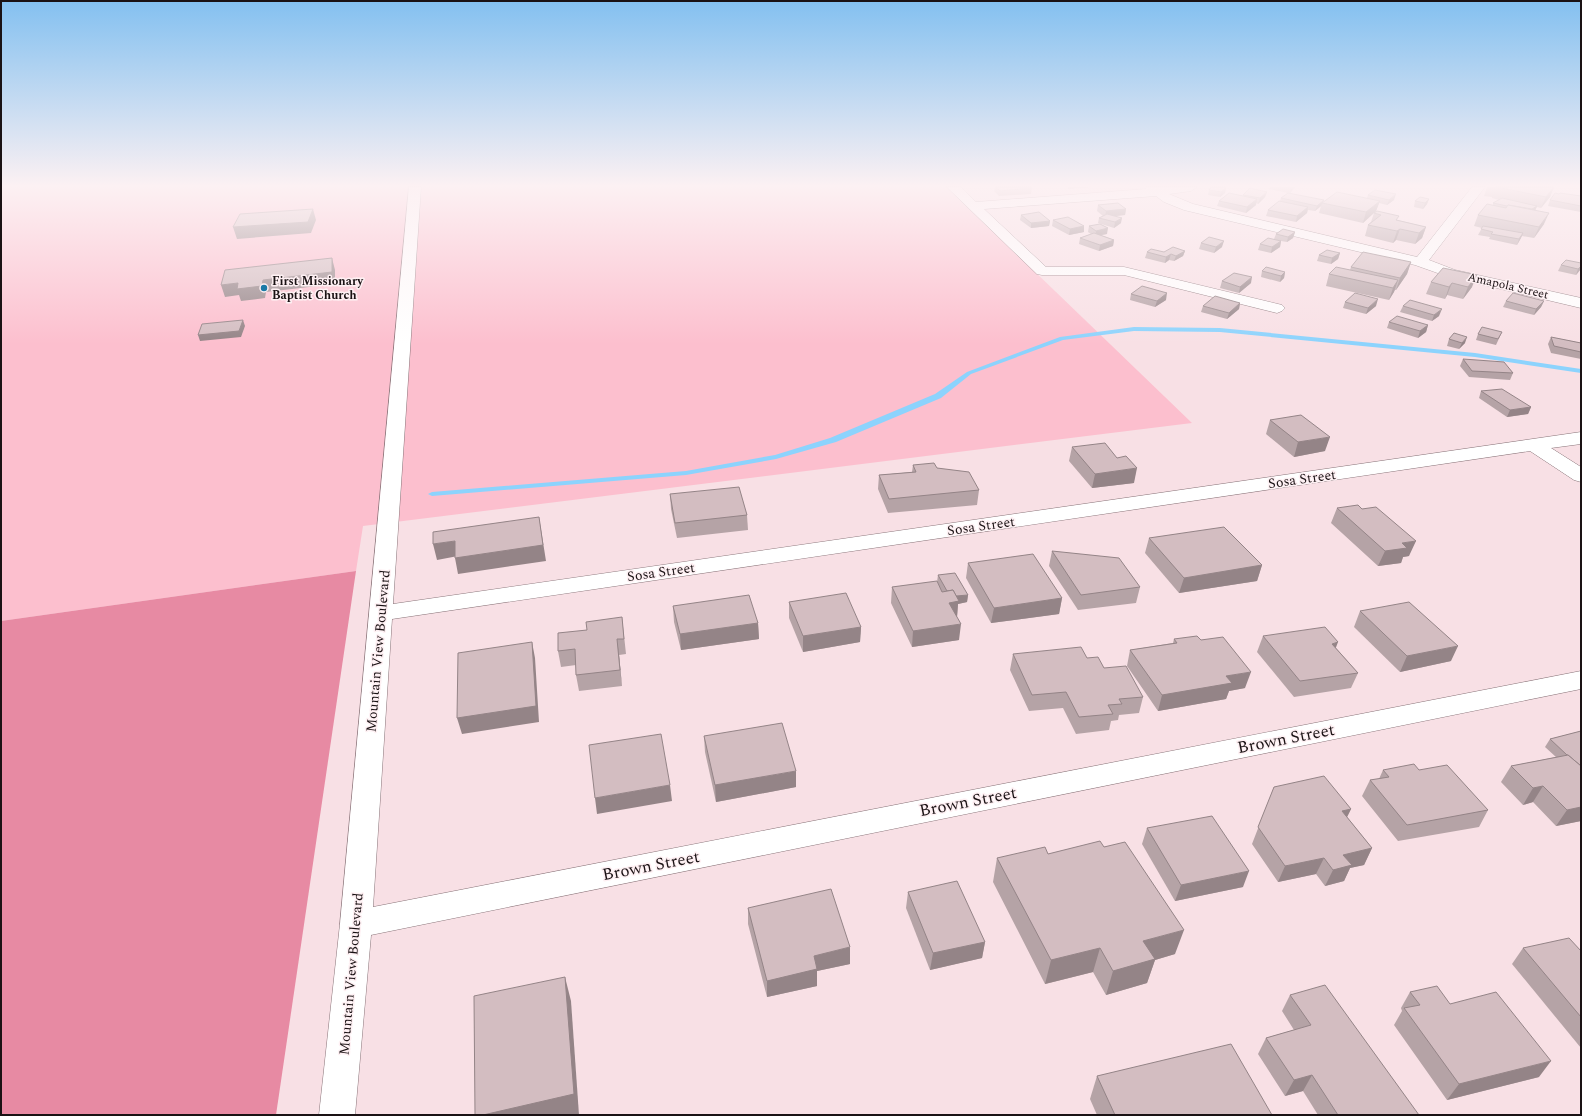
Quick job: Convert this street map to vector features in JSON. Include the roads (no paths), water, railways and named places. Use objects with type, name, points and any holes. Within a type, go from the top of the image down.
[{"type":"street","name":"Mountain View Boulevard","points":[[337,1115],[356,924],[411,239]]},
{"type":"street","points":[[1008,239],[1042,271],[1124,271],[1277,308]]},
{"type":"street","name":"Amapola Street","points":[[1324,239],[1420,262],[1451,272],[1581,303]]},
{"type":"street","points":[[1420,262],[1438,239]]},
{"type":"street","name":"Sosa Street","points":[[382,613],[1581,438]]},
{"type":"street","points":[[1533,445],[1581,476]]},
{"type":"street","name":"Brown Street","points":[[356,924],[1581,680]]},
{"type":"waterway","points":[[432,494],[686,473],[776,457],[833,440],[938,396],[969,373],[1062,338],[1134,329],[1220,330],[1475,355],[1581,371]]},
{"type":"place","name":"First Missionary Baptist Church","points":[[264,288]]}]
